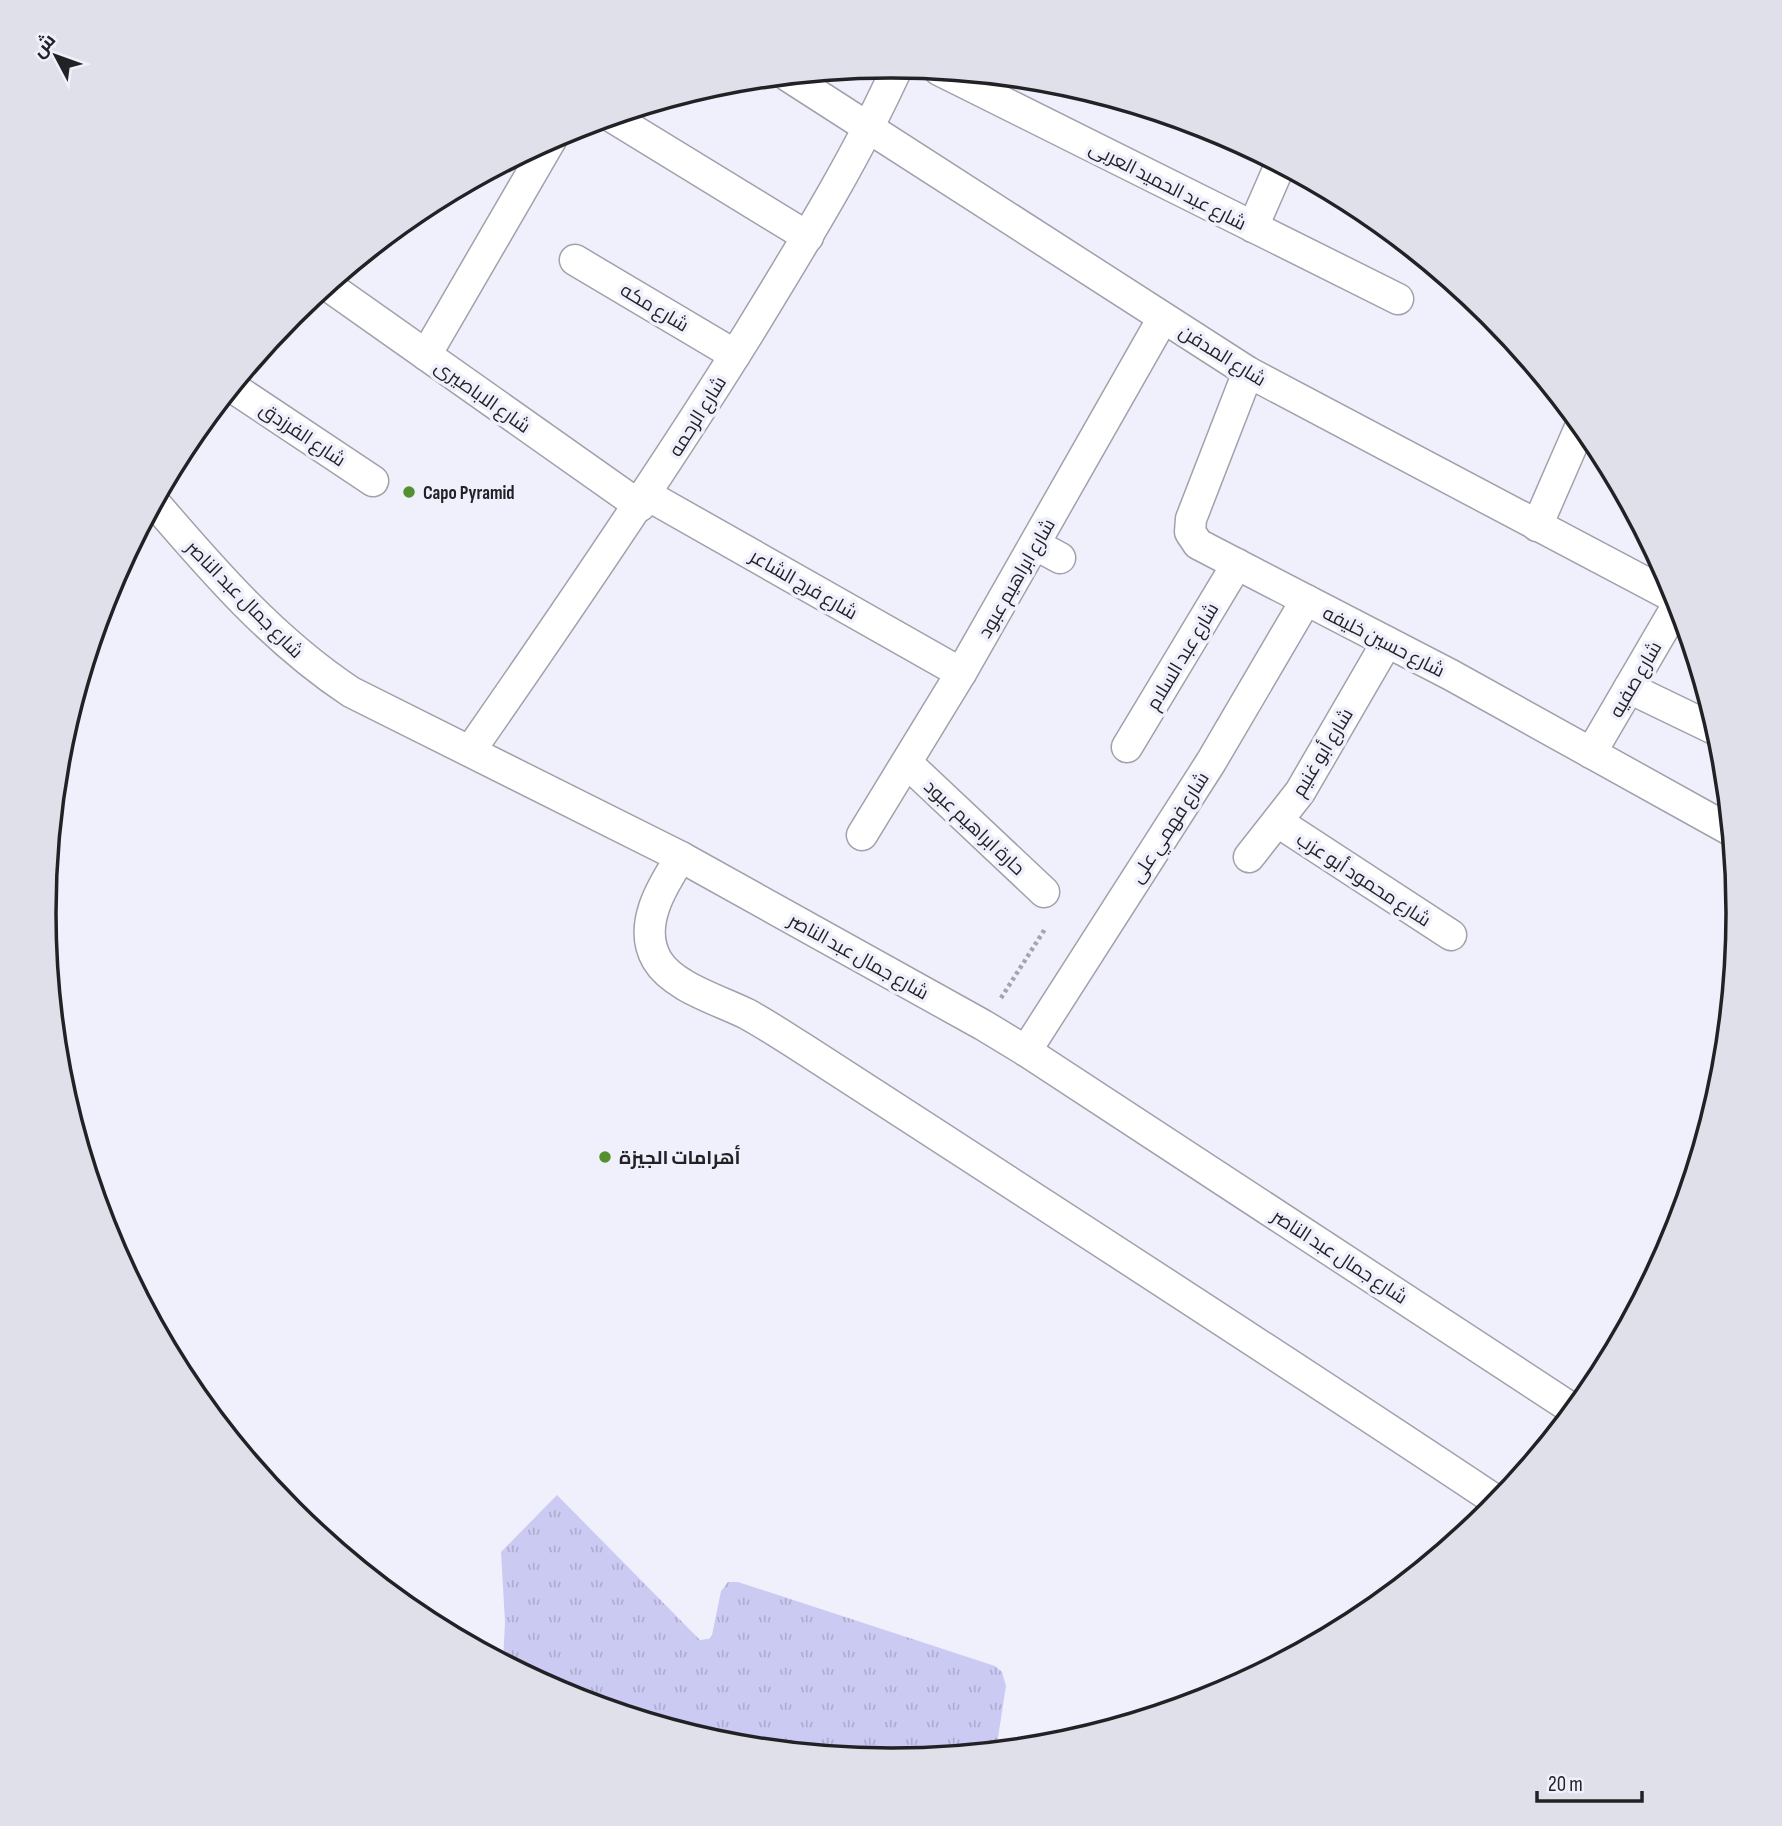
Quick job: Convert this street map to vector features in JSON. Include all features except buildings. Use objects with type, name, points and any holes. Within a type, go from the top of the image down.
[{"type":"street","name":"شارع الرحمه","points":[[470,751],[643,500],[735,355],[870,129],[893,78]]},
{"type":"street","name":"شارع عبد الحميد العربى","points":[[960,81],[1398,299]]},
{"type":"street","name":"شارع المدفن","points":[[799,83],[1248,372],[1537,526],[1658,584]]},
{"type":"street","points":[[621,123],[808,236]]},
{"type":"street","points":[[426,355],[542,155]]},
{"type":"street","points":[[1253,228],[1277,173]]},
{"type":"street","name":"شارع مكه","points":[[575,260],[735,355]]},
{"type":"street","name":"شارع الاباصيرى","points":[[335,290],[643,500]]},
{"type":"street","name":"شارع ابراهيم عبود","points":[[863,835],[961,673],[1048,551],[1163,318]]},
{"type":"street","name":"شارع حسين خليفه","points":[[1248,372],[1189,525],[1193,539],[1198,544],[1387,642],[1721,825]]},
{"type":"street","name":"شارع الفرزدق","points":[[239,392],[373,481]]},
{"type":"street","points":[[1537,526],[1576,437]]},
{"type":"street","name":"شارع فرج الشاعر","points":[[643,500],[961,673]]},
{"type":"street","name":"شارع جمال عبد الناصر","points":[[160,509],[247,606],[316,669],[351,692],[681,858],[1026,1051],[1565,1404]]},
{"type":"street","name":"شارع عبد السلام","points":[[1127,747],[1237,564]]},
{"type":"street","name":"شارع صفيه","points":[[1591,753],[1629,688],[1664,597]]},
{"type":"street","name":"شارع فهمي على","points":[[1026,1051],[1211,762],[1306,600]]},
{"type":"street","name":"شارع أبو غنيم","points":[[1250,857],[1300,792],[1387,642]]},
{"type":"street","points":[[1629,688],[1704,724]]},
{"type":"street","name":"حارة ابراهيم عبود","points":[[907,762],[1044,892]]},
{"type":"street","name":"شارع محمود أبو عزب","points":[[1278,822],[1451,935]]},
{"type":"street","points":[[681,858],[663,884],[649,924],[650,942],[656,959],[667,974],[773,1029],[1248,1336],[1488,1496]]},
{"type":"path","points":[[983,1026],[1045,929]]},
{"type":"green space","points":[[557,1495],[700,1640],[709,1639],[712,1635],[721,1591],[728,1582],[738,1582],[995,1666],[1002,1672],[1006,1686],[997,1741],[891,1748],[782,1741],[675,1720],[623,1704],[571,1684],[503,1652],[505,1622],[501,1552]]},
{"type":"place","name":"Capo Pyramid","points":[[409,492]]},
{"type":"place","name":"أهرامات الجيزة","points":[[605,1157]]}]
